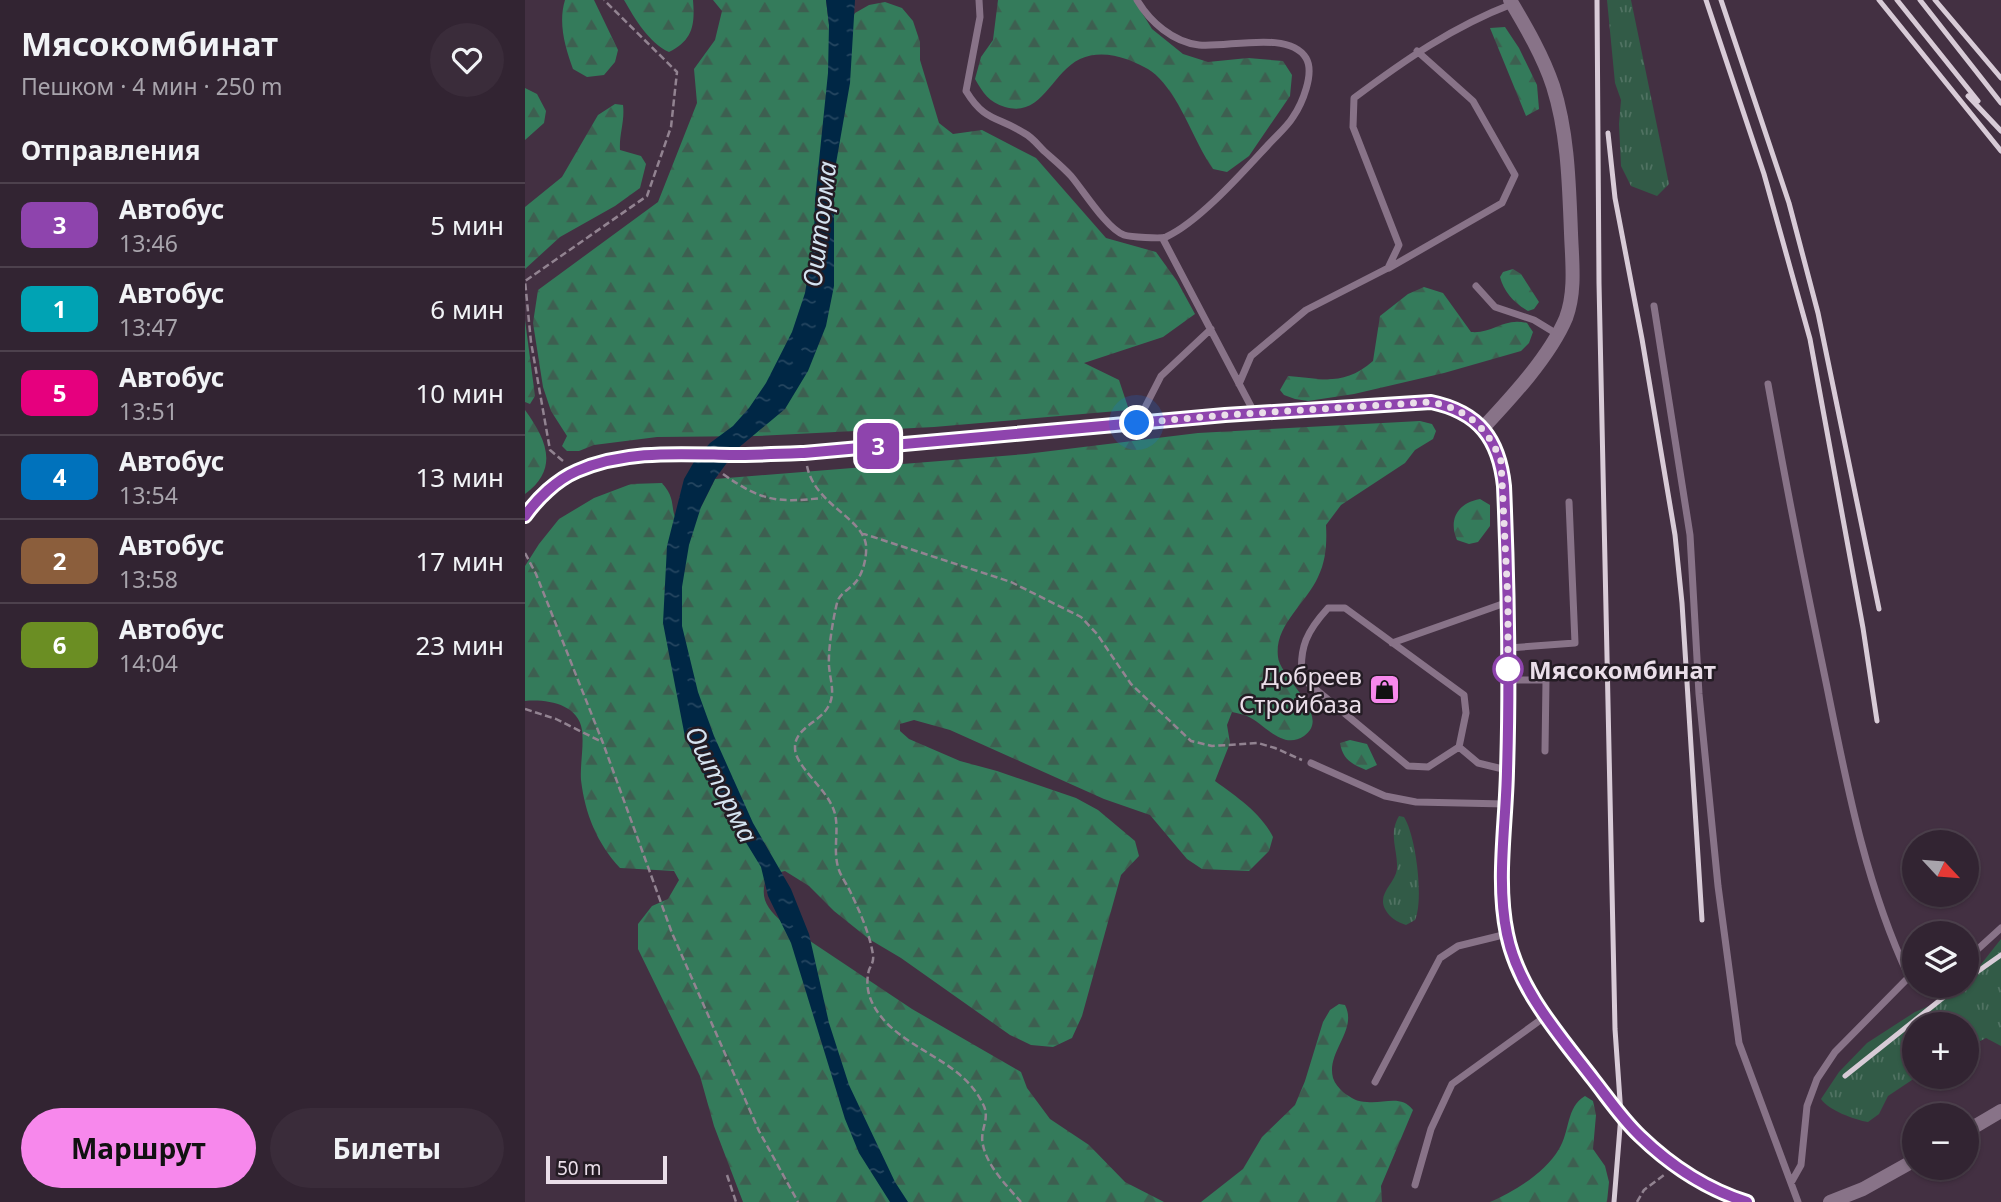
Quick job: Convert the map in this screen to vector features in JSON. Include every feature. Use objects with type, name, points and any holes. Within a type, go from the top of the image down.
[{"type":"street","points":[[1483,428],[1547,352],[1558,334],[1572,294],[1570,195],[1559,108],[1552,83],[1511,2]]},
{"type":"street","points":[[525,516],[540,497],[575,471],[608,461],[656,453],[804,453],[1137,423],[1431,402],[1448,405],[1466,414],[1483,428],[1495,445],[1501,461],[1508,602],[1507,770],[1502,894],[1507,934],[1521,973],[1546,1016],[1639,1136],[1676,1166],[1715,1190],[1746,1202]]},
{"type":"street","points":[[1979,1124],[2001,1111]]},
{"type":"street","points":[[1830,1202],[1864,1189],[1902,1167]]},
{"type":"lane","points":[[979,0],[980,17],[966,91],[975,107],[989,117],[1025,133],[1070,174],[1101,215],[1123,235],[1163,239],[1234,183],[1293,117],[1310,79],[1310,68],[1300,51],[1269,41],[1198,45],[1178,38],[1155,24],[1137,0]]},
{"type":"lane","points":[[1388,268],[1398,245],[1353,127],[1354,98],[1417,51],[1511,2]]},
{"type":"lane","points":[[1240,384],[1251,356],[1306,310],[1388,268],[1502,203],[1515,175],[1473,102],[1417,51]]},
{"type":"lane","points":[[1163,239],[1255,414]]},
{"type":"lane","points":[[1476,286],[1495,307],[1534,320],[1558,334]]},
{"type":"lane","points":[[1654,306],[1690,535],[1702,722],[1718,886],[1739,1043],[1798,1202]]},
{"type":"lane","points":[[1137,423],[1160,376],[1211,329]]},
{"type":"lane","points":[[1768,384],[1836,735],[1873,890],[1890,936],[1902,959]]},
{"type":"lane","points":[[1508,648],[1575,643],[1569,502]]},
{"type":"lane","points":[[1392,643],[1508,602]]},
{"type":"lane","points":[[1328,608],[1345,608],[1464,695],[1467,713],[1459,747],[1427,767],[1408,766],[1302,678],[1300,656],[1311,626],[1328,608]]},
{"type":"lane","points":[[1508,680],[1546,680],[1545,751]]},
{"type":"lane","points":[[1459,747],[1478,763],[1507,770]]},
{"type":"lane","points":[[1311,764],[1385,796],[1416,802],[1506,804]]},
{"type":"lane","points":[[1979,948],[2001,928]]},
{"type":"lane","points":[[1375,1082],[1440,958],[1458,946],[1507,934]]},
{"type":"lane","points":[[1792,1181],[1801,1165],[1807,1106],[1817,1079],[1835,1052],[1902,988]]},
{"type":"lane","points":[[1415,1185],[1431,1129],[1452,1084],[1546,1016]]},
{"type":"path","points":[[575,471],[550,450],[531,342],[525,281],[647,196],[671,127],[677,72],[604,0]]},
{"type":"path","points":[[723,474],[745,490],[761,497],[791,501],[823,498]]},
{"type":"path","points":[[809,477],[823,498],[861,533],[866,541],[866,554],[857,582],[838,598],[835,610],[830,641],[830,705],[801,732],[795,744],[796,753],[800,763],[822,788],[832,805],[838,868],[855,902],[873,954],[867,990],[875,1006],[898,1033],[961,1073],[972,1087],[987,1112],[982,1144],[998,1175],[1021,1202]]},
{"type":"path","points":[[861,533],[1011,582],[1081,617],[1097,634],[1131,684],[1191,741],[1212,746],[1258,743],[1275,747],[1311,764]]},
{"type":"path","points":[[525,553],[537,574],[603,743],[672,933],[759,1131],[798,1202]]},
{"type":"path","points":[[525,709],[556,719],[603,743]]},
{"type":"path","points":[[1637,1202],[1644,1190],[1676,1166]]},
{"type":"path","points":[[727,1175],[736,1202]]},
{"type":"green space","points":[[565,0],[594,0],[618,50],[615,62],[604,75],[587,77],[573,69],[562,26]]},
{"type":"green space","points":[[624,0],[693,0],[693,24],[688,37],[669,52],[662,48],[643,30]]},
{"type":"green space","points":[[713,0],[826,0],[829,25],[847,28],[855,13],[869,5],[885,2],[902,8],[913,21],[920,42],[920,60],[939,123],[953,134],[982,130],[1036,158],[1106,238],[1156,252],[1177,281],[1195,314],[1163,337],[1084,363],[1119,380],[1129,410],[934,427],[757,436],[657,437],[567,451],[562,446],[567,436],[551,411],[543,387],[533,323],[538,290],[658,202],[697,103],[694,69],[715,40],[722,11]]},
{"type":"green space","points":[[998,0],[1134,0],[1152,29],[1183,54],[1208,62],[1248,58],[1283,61],[1292,75],[1290,96],[1249,156],[1227,172],[1213,169],[1175,99],[1159,78],[1135,62],[1121,57],[1097,55],[1080,59],[1028,106],[1018,109],[1005,107],[987,96],[975,79],[981,57],[993,40]]},
{"type":"green space","points":[[1607,0],[1631,0],[1669,184],[1657,196],[1631,186],[1621,166],[1621,100],[1615,83]]},
{"type":"green space","points":[[1505,27],[1519,48],[1537,85],[1539,109],[1526,116],[1490,28]]},
{"type":"green space","points":[[525,88],[537,94],[546,111],[544,123],[525,140]]},
{"type":"green space","points":[[615,104],[623,105],[620,150],[641,156],[646,164],[640,188],[615,206],[560,237],[525,269],[525,207],[562,177],[598,115]]},
{"type":"green space","points":[[1513,269],[1521,274],[1539,302],[1534,309],[1528,311],[1523,308],[1504,288],[1500,277],[1503,272]]},
{"type":"green space","points":[[1424,287],[1443,293],[1471,332],[1486,331],[1511,322],[1527,323],[1533,332],[1529,343],[1521,351],[1444,373],[1354,394],[1308,401],[1284,395],[1280,390],[1288,376],[1333,379],[1343,378],[1362,369],[1373,361],[1380,316],[1408,294]]},
{"type":"green space","points":[[525,320],[535,396],[530,404],[525,402]]},
{"type":"green space","points":[[525,410],[543,442],[546,464],[536,484],[525,494]]},
{"type":"green space","points":[[1420,421],[1432,424],[1436,431],[1433,439],[1415,450],[1405,463],[1341,505],[1326,525],[1321,571],[1281,635],[1278,657],[1281,666],[1309,708],[1311,728],[1304,736],[1288,740],[1247,716],[1232,712],[1227,725],[1230,743],[1215,781],[1255,813],[1273,837],[1269,851],[1249,871],[1202,869],[1187,859],[1150,815],[1104,799],[950,730],[914,720],[900,724],[900,731],[909,739],[960,761],[1076,798],[1098,810],[1135,841],[1139,856],[1121,875],[1082,1016],[1072,1038],[1053,1047],[1031,1045],[1010,1035],[901,958],[869,939],[834,911],[809,886],[785,871],[767,875],[764,890],[766,902],[783,923],[912,1009],[1021,1072],[1027,1088],[1050,1119],[1089,1145],[1125,1182],[1164,1202],[743,1202],[714,1126],[700,1076],[638,949],[638,924],[652,906],[668,899],[679,880],[674,871],[620,868],[593,827],[586,805],[581,780],[582,730],[579,721],[568,709],[552,702],[525,701],[525,566],[559,519],[594,498],[631,484],[662,483],[681,526],[701,507],[715,479],[1026,454],[1198,433]]},
{"type":"green space","points":[[1480,499],[1490,505],[1490,526],[1478,542],[1469,544],[1457,540],[1454,525],[1457,513],[1466,504]]},
{"type":"green space","points":[[1350,740],[1367,744],[1377,765],[1366,770],[1349,761],[1343,754],[1340,743]]},
{"type":"green space","points":[[1399,816],[1404,817],[1412,838],[1419,884],[1418,911],[1415,920],[1406,925],[1391,917],[1383,903],[1397,869],[1394,829]]},
{"type":"green space","points":[[2001,939],[2001,1046],[1986,1038],[1979,1042],[1979,1012],[1915,1012],[1948,998],[1979,998],[1979,967]]},
{"type":"green space","points":[[1339,1004],[1345,1005],[1348,1023],[1332,1068],[1336,1084],[1351,1098],[1363,1102],[1398,1101],[1413,1110],[1381,1186],[1382,1202],[1201,1202],[1243,1169],[1262,1137],[1295,1105],[1323,1022],[1330,1010]]},
{"type":"green space","points":[[1902,1020],[1902,1087],[1888,1096],[1879,1114],[1868,1122],[1842,1114],[1821,1099],[1839,1072],[1867,1043]]},
{"type":"green space","points":[[1585,1096],[1593,1101],[1596,1115],[1593,1149],[1605,1166],[1609,1182],[1607,1202],[1490,1202],[1519,1187],[1546,1166],[1562,1142],[1574,1107]]},
{"type":"water","name":"Ошторма","points":[[826,0],[855,0],[850,83],[834,175],[834,286],[826,326],[808,371],[785,409],[737,449],[715,479],[701,507],[689,545],[682,587],[682,626],[698,692],[714,736],[753,823],[791,889],[809,934],[829,1023],[849,1085],[895,1182],[908,1202],[890,1202],[859,1153],[845,1119],[791,943],[768,896],[761,867],[701,769],[685,737],[663,623],[667,546],[684,479],[695,460],[710,443],[733,426],[766,383],[792,332],[805,293],[814,239],[815,200],[828,73],[829,25]]},
{"type":"railway","points":[[1597,0],[1599,283],[1615,1029],[1621,1115],[1614,1202]]},
{"type":"railway","points":[[1706,0],[1764,174],[1810,339],[1863,628],[1877,721]]},
{"type":"railway","points":[[1721,0],[1789,203],[1818,313],[1879,609]]},
{"type":"railway","points":[[1879,0],[2001,151]]},
{"type":"railway","points":[[1897,0],[1978,101]]},
{"type":"railway","points":[[1920,0],[2001,103]]},
{"type":"railway","points":[[1935,0],[2001,78]]},
{"type":"railway","points":[[1968,96],[2001,131]]},
{"type":"railway","points":[[1608,133],[1615,198],[1675,535],[1682,603],[1702,920]]},
{"type":"railway","points":[[1979,971],[2001,955]]},
{"type":"railway","points":[[1845,1076],[1943,998]]},
{"type":"bus line","name":"3","points":[[525,516],[540,497],[575,471],[608,461],[656,453],[804,453],[1225,415],[1431,402],[1448,405],[1466,414],[1483,428],[1495,445],[1501,461],[1504,486],[1508,680],[1502,894],[1507,934],[1513,954],[1546,1016],[1639,1136],[1676,1166],[1704,1184],[1727,1196],[1747,1202]]},
{"type":"place","name":"Мясокомбинат","points":[[1508,669]]},
{"type":"place","name":"Добреев Стройбаза","points":[[1385,689]]},
{"type":"route","points":[[1137,423],[1431,402],[1448,405],[1466,414],[1483,428],[1495,445],[1501,461],[1508,602],[1508,669]]}]
